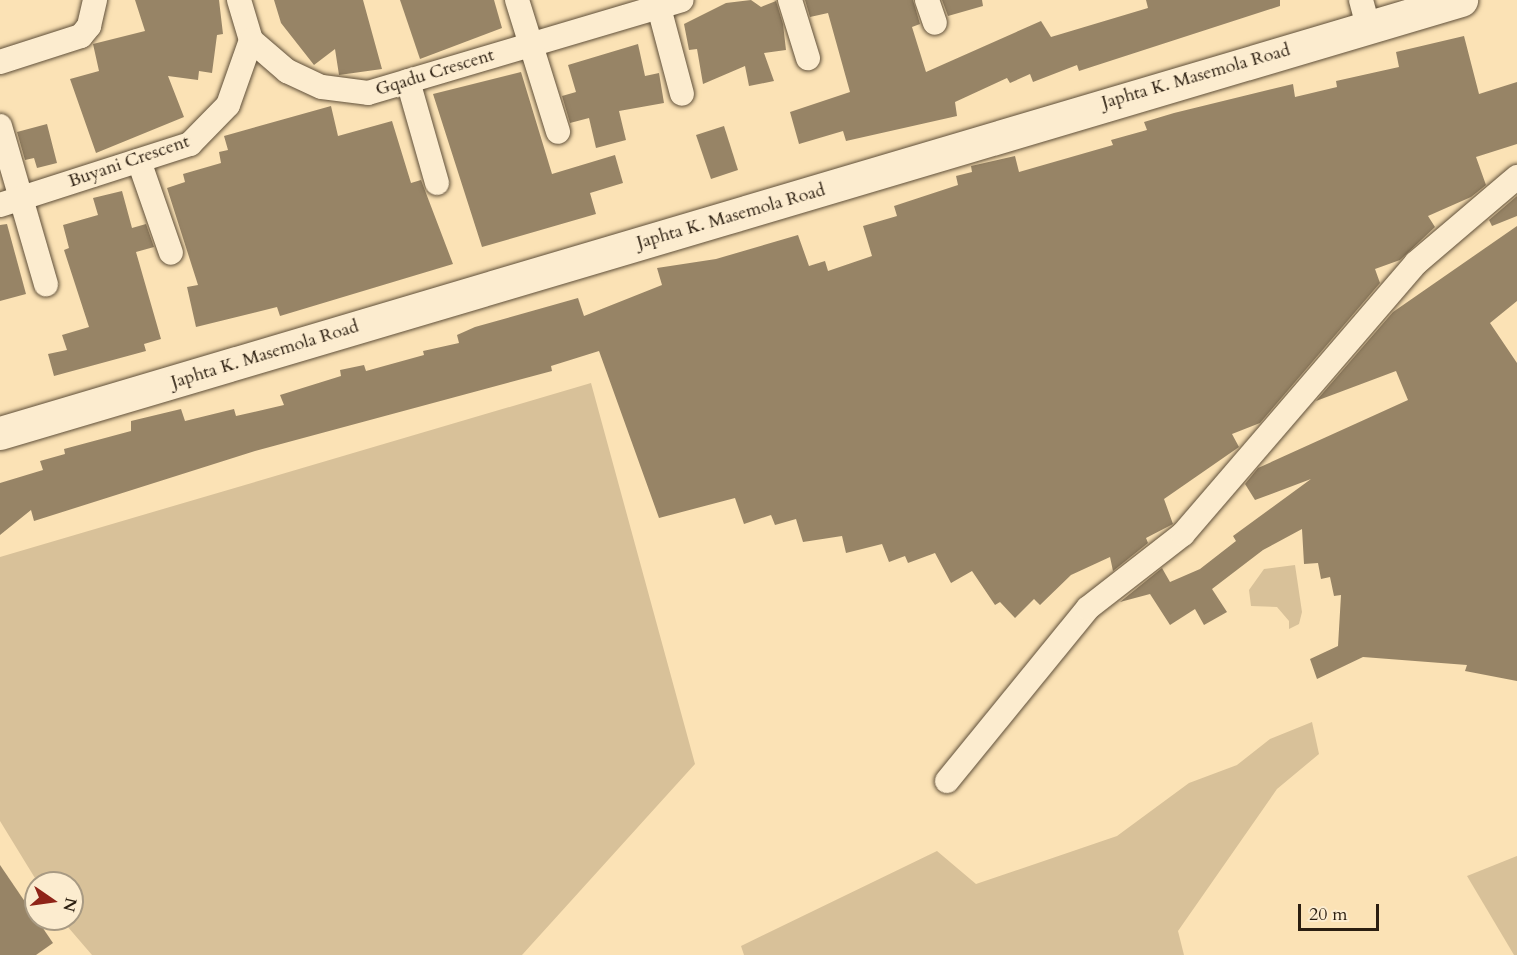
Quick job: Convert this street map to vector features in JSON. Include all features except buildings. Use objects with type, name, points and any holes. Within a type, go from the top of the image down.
[{"type":"main road","name":"Japhta K. Masemola Road","points":[[0,433],[1364,13],[1461,0]]},
{"type":"street","points":[[0,62],[81,36],[89,26],[95,0]]},
{"type":"street","points":[[239,0],[251,40]]},
{"type":"street","points":[[517,0],[558,132]]},
{"type":"street","points":[[790,0],[808,58]]},
{"type":"street","points":[[927,0],[935,23]]},
{"type":"street","name":"Gqadu Crescent","points":[[251,40],[287,71],[321,87],[368,93],[666,2],[682,94]]},
{"type":"street","name":"Buyani Crescent","points":[[10,202],[190,144],[209,129],[228,105],[251,40]]},
{"type":"street","points":[[408,81],[437,183]]},
{"type":"street","points":[[0,126],[10,202],[46,284]]},
{"type":"street","points":[[139,161],[171,253]]},
{"type":"street","points":[[946,781],[1088,608],[1183,534],[1416,263],[1517,177]]},
{"type":"shaded area","points":[[591,383],[695,764],[522,955],[92,955],[71,931],[84,931],[84,871],[31,871],[0,821],[0,557]]},
{"type":"shaded area","points":[[1295,565],[1302,612],[1299,624],[1289,629],[1289,621],[1277,607],[1251,606],[1249,590],[1264,569]]},
{"type":"shaded area","points":[[1312,722],[1319,754],[1277,789],[1178,931],[1184,955],[744,955],[741,946],[937,851],[976,884],[1117,836],[1189,783],[1237,765],[1270,739]]},
{"type":"shaded area","points":[[1517,856],[1517,955],[1514,955],[1467,876]]}]
